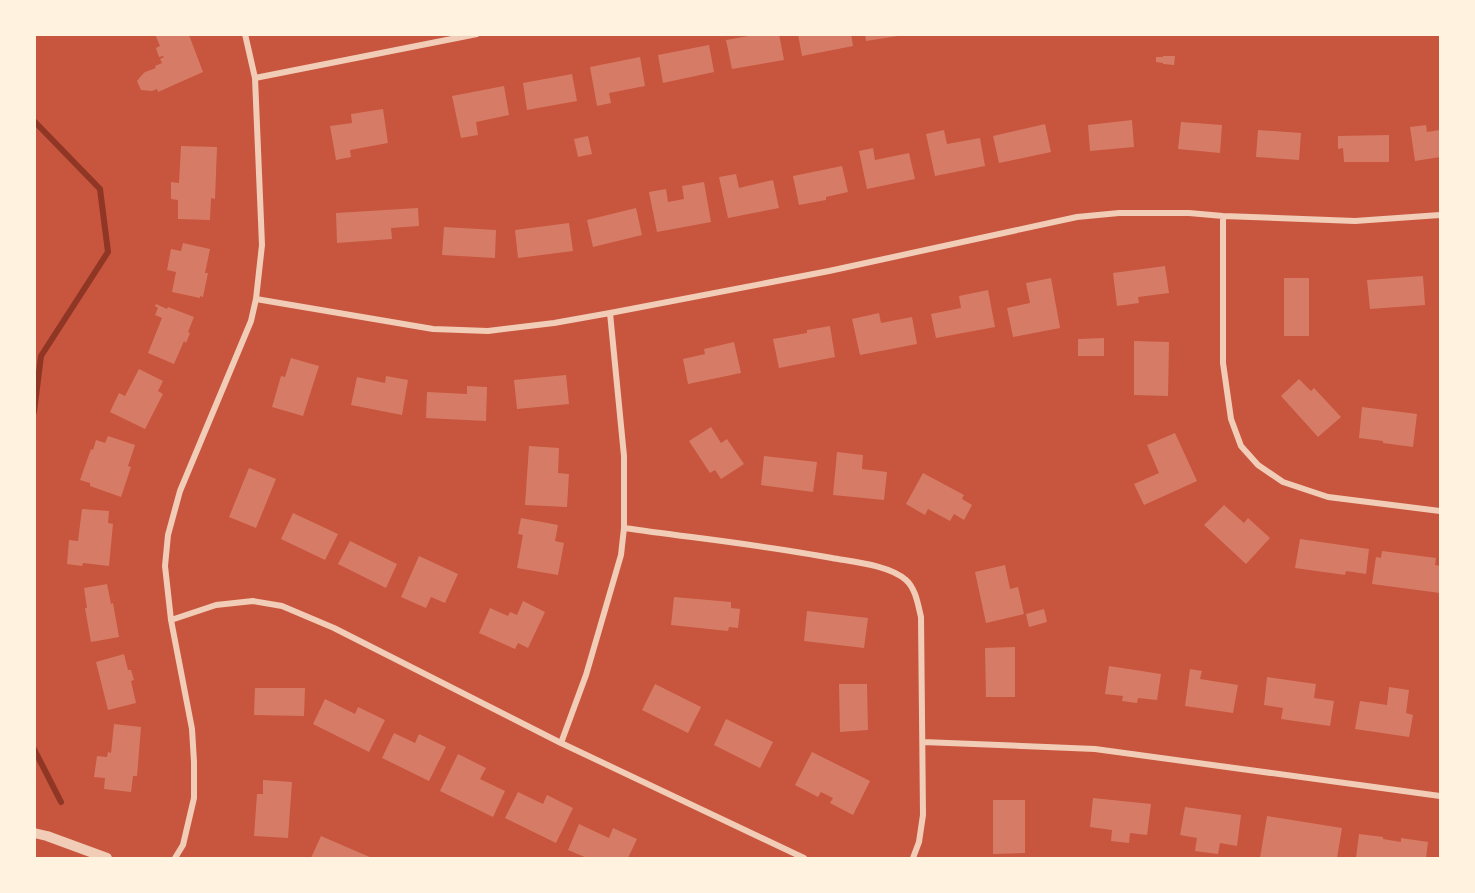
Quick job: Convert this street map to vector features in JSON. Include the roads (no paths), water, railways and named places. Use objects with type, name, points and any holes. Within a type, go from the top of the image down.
[{"type":"street","points":[[175,858],[183,845],[194,798],[194,762],[192,729],[171,620],[165,566],[168,535],[180,491],[251,321],[262,245],[255,78],[245,34]]},
{"type":"street","points":[[255,78],[477,34]]},
{"type":"street","points":[[256,299],[433,329],[488,331],[610,313],[829,271],[1077,217],[1119,213],[1189,213],[1355,220],[1440,215]]},
{"type":"street","points":[[1223,216],[1223,363],[1231,419],[1241,446],[1258,465],[1283,482],[1328,497],[1440,512]]},
{"type":"street","points":[[561,743],[586,675],[621,555],[624,528],[624,456],[610,313]]},
{"type":"street","points":[[624,528],[790,550],[879,566],[905,579],[913,588],[921,617],[923,815],[919,842],[913,858]]},
{"type":"street","points":[[171,620],[216,605],[253,601],[282,606],[334,628],[561,743],[804,858]]},
{"type":"street","points":[[922,742],[1095,749],[1440,796]]},
{"type":"street","points":[[34,833],[107,858]]},
{"type":"waterway","points":[[34,121],[100,189],[108,252],[41,356],[34,412]]},
{"type":"waterway","points":[[34,749],[61,802]]}]
